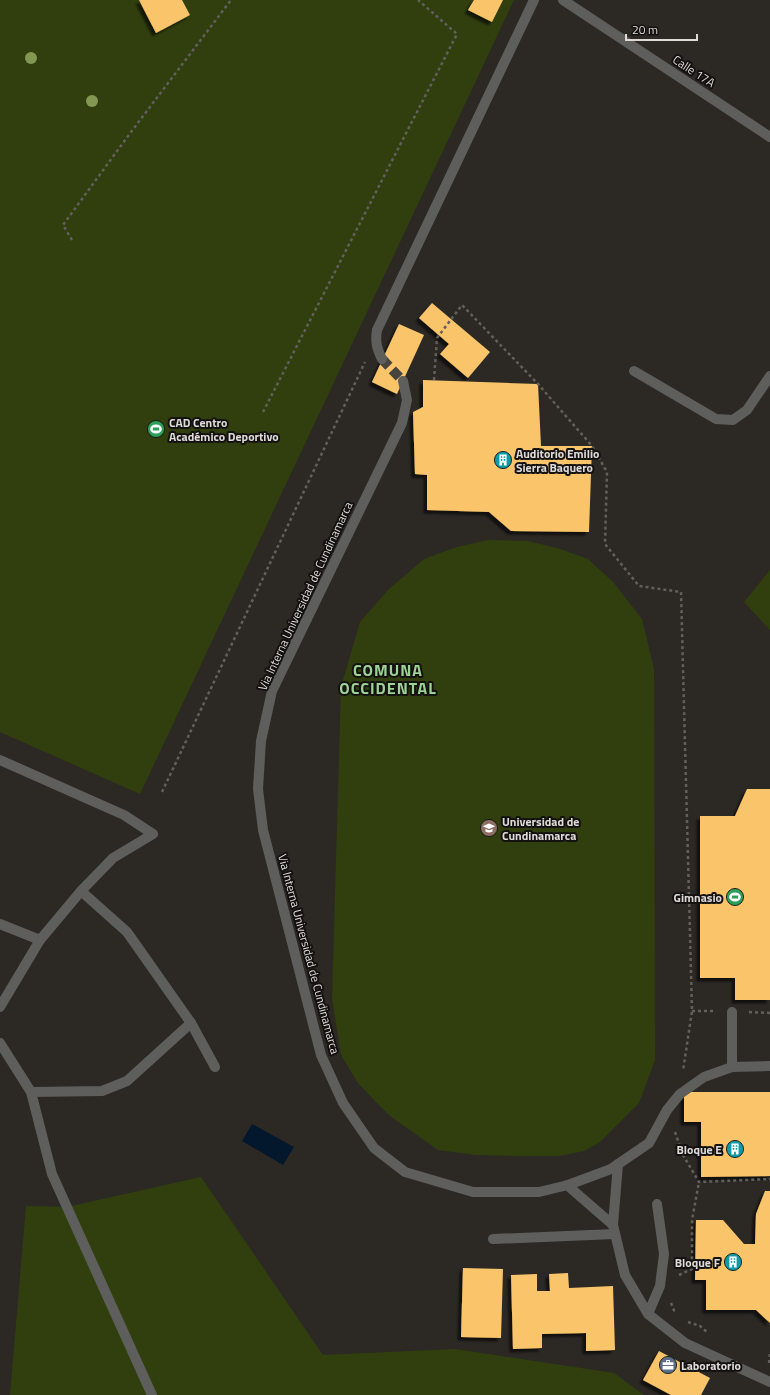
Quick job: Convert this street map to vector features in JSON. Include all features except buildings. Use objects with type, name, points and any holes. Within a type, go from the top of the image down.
[{"type":"street","points":[[382,359],[377,350],[375,340],[377,330],[534,0]]},
{"type":"street","name":"Calle 17A","points":[[563,0],[770,137]]},
{"type":"street","points":[[634,371],[716,419],[733,420],[747,410],[770,376]]},
{"type":"street","name":"Via Interna Universidad de Cundinamarca","points":[[403,381],[407,400],[402,423],[272,690],[261,749],[258,788],[263,830],[321,1055],[343,1103],[374,1148],[405,1172],[473,1192],[539,1192],[567,1185],[611,1169],[649,1143],[667,1110],[679,1096],[704,1077],[732,1067],[770,1066]]},
{"type":"street","points":[[0,760],[124,815],[153,834],[113,858],[81,891],[40,940],[0,1007]]},
{"type":"street","points":[[81,891],[127,932],[191,1023],[216,1067]]},
{"type":"street","points":[[0,924],[40,940]]},
{"type":"street","points":[[732,1012],[732,1067]]},
{"type":"street","points":[[31,1092],[102,1091],[127,1080],[191,1023]]},
{"type":"street","points":[[0,1043],[31,1092],[52,1174],[152,1395]]},
{"type":"street","points":[[618,1164],[614,1229],[625,1275],[648,1314],[685,1343],[770,1382]]},
{"type":"street","points":[[567,1185],[614,1229]]},
{"type":"street","points":[[648,1314],[660,1286],[664,1254],[657,1204]]},
{"type":"street","points":[[493,1239],[614,1229]]},
{"type":"path","points":[[72,240],[63,226],[231,0]]},
{"type":"path","points":[[263,412],[457,34],[418,0]]},
{"type":"path","points":[[434,380],[437,338],[462,305],[538,384],[592,446],[607,472],[605,544],[639,586],[682,592],[692,1011],[679,1096]]},
{"type":"path","points":[[162,792],[375,340]]},
{"type":"path","points":[[667,1110],[683,1155],[699,1182],[692,1220],[692,1269],[678,1276]]},
{"type":"path","points":[[699,1182],[770,1179]]},
{"type":"path","points":[[670,1297],[677,1318]]},
{"type":"path","points":[[685,1321],[700,1326],[711,1335]]},
{"type":"path","points":[[761,1362],[769,1364],[770,1353]]},
{"type":"green space","name":"CAD Centro Académico Deportivo","points":[[0,0],[514,0],[140,794],[0,732]]},
{"type":"green space","points":[[488,540],[528,541],[557,548],[588,559],[613,582],[642,619],[654,669],[655,1060],[639,1103],[600,1142],[584,1151],[559,1156],[476,1155],[438,1150],[390,1116],[358,1083],[341,1055],[332,999],[341,687],[360,622],[389,589],[424,559],[457,547]]},
{"type":"green space","points":[[770,570],[770,630],[744,602]]},
{"type":"green space","points":[[201,1177],[323,1355],[455,1349],[614,1373],[644,1395],[10,1395],[26,1206],[67,1207]]},
{"type":"water","points":[[252,1124],[294,1147],[283,1165],[242,1141]]},
{"type":"tunnel","points":[[382,359],[403,381]]},
{"type":"place","name":"CAD Centro Académico Deportivo","points":[[156,429]]},
{"type":"place","name":"Auditorio Emilio Sierra Baquero","points":[[503,460]]},
{"type":"place","name":"Universidad de Cundinamarca","points":[[489,828]]},
{"type":"place","name":"Gimnasio","points":[[735,897]]},
{"type":"place","name":"Bloque E","points":[[735,1149]]},
{"type":"place","name":"Bloque F","points":[[733,1262]]},
{"type":"place","name":"Laboratorio","points":[[668,1365]]},
{"type":"district","name":"COMUNA OCCIDENTAL","points":[[388,679]]}]
